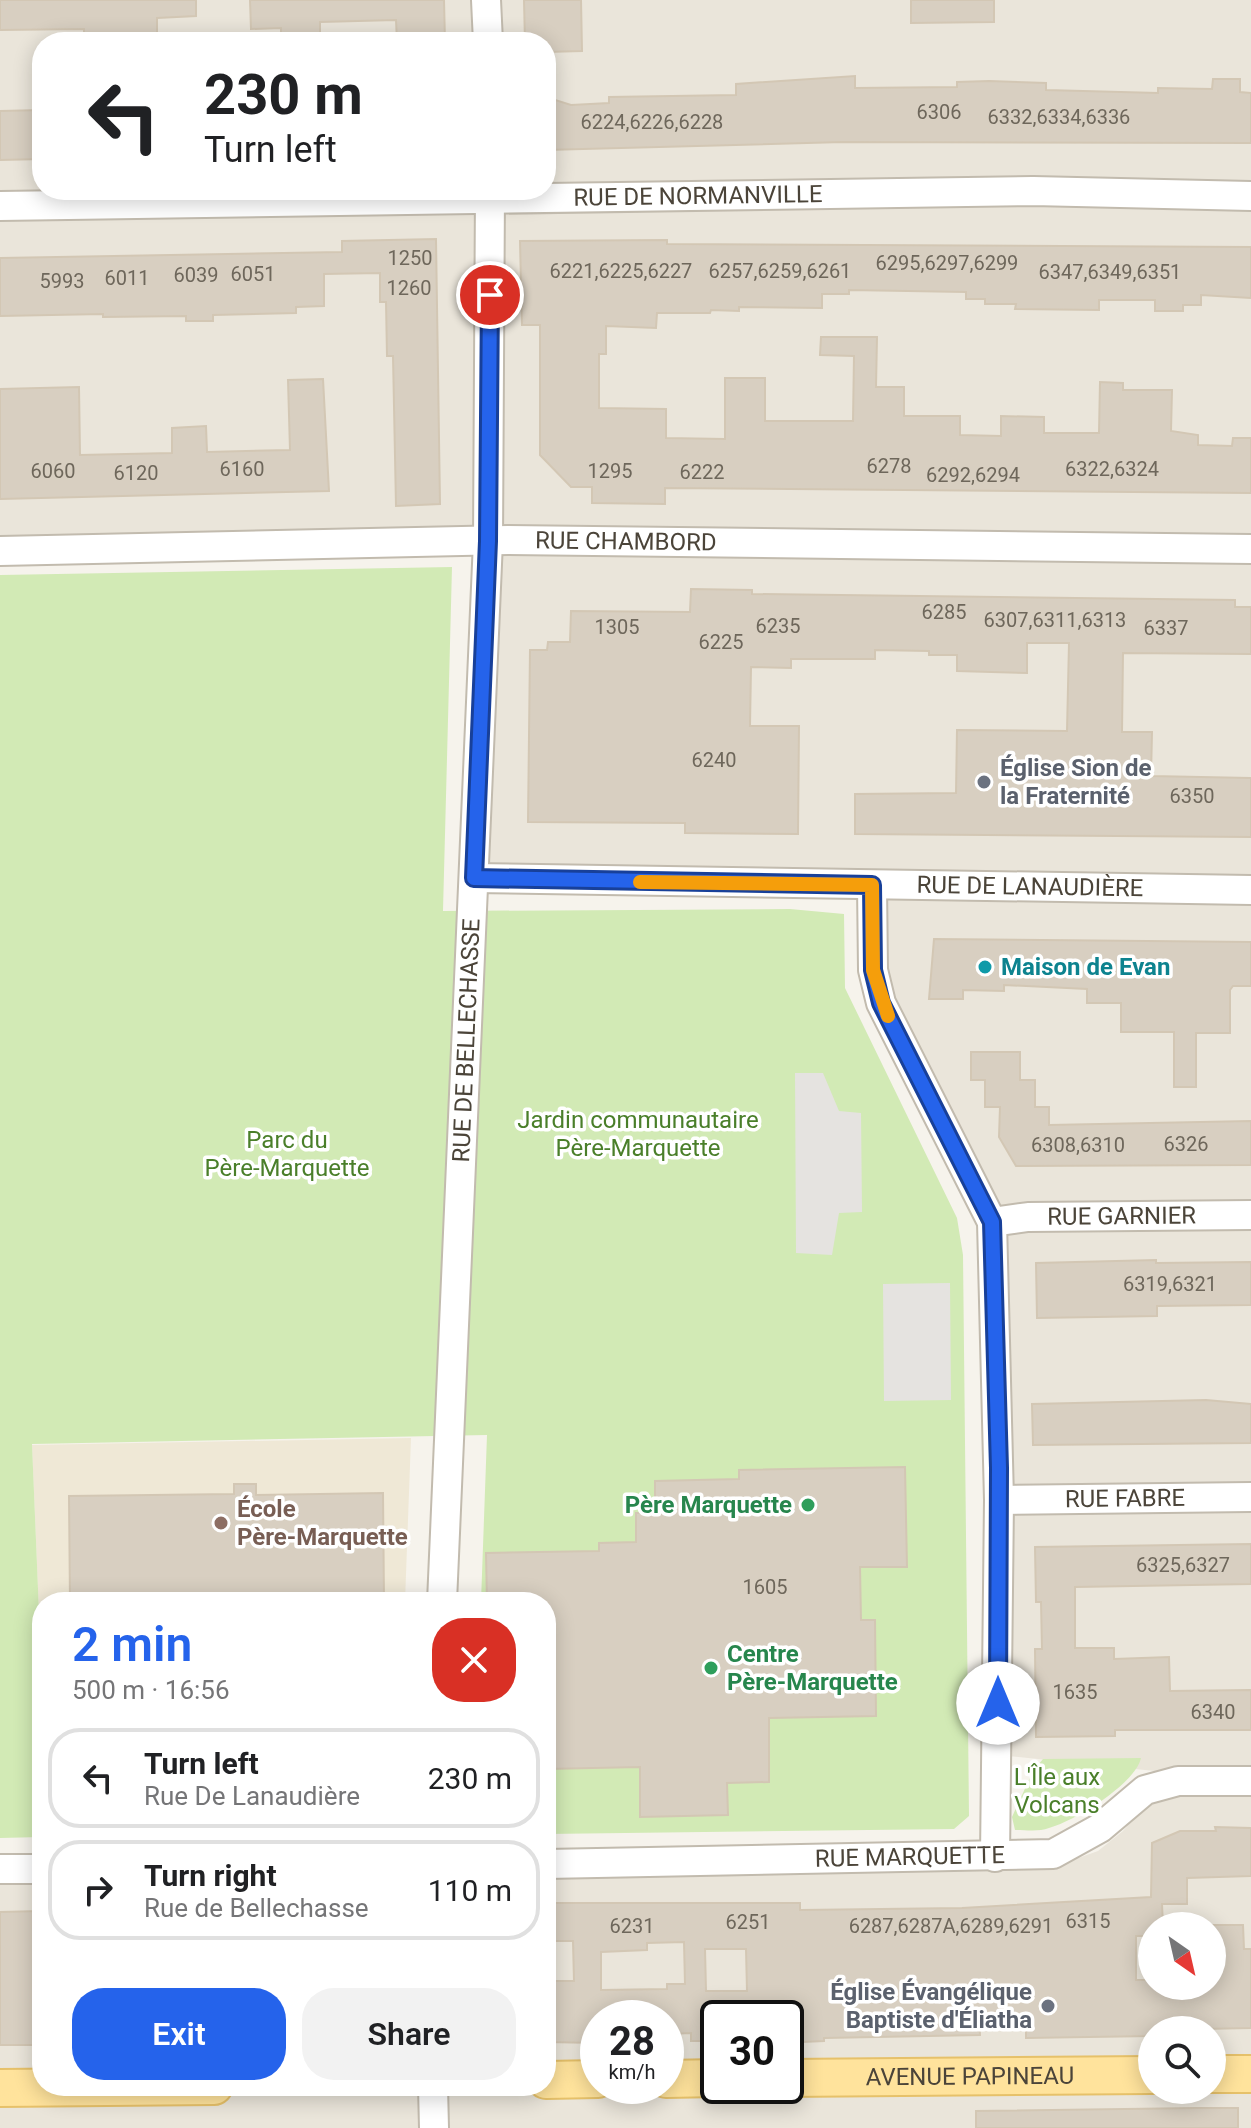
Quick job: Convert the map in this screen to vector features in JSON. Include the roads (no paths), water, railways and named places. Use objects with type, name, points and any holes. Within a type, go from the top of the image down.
[{"type":"main road","points":[[1226,2074],[1251,2074]]},
{"type":"main road","name":"AVENUE PAPINEAU","points":[[804,2078],[1138,2075]]},
{"type":"main road","points":[[556,2080],[580,2079]]},
{"type":"main road","points":[[0,2088],[32,2088]]},
{"type":"street","points":[[486,0],[488,32]]},
{"type":"street","name":"RUE DE NORMANVILLE","points":[[556,194],[1017,191],[1251,196]]},
{"type":"street","name":"RUE DE NORMANVILLE","points":[[0,206],[245,200]]},
{"type":"street","name":"RUE DE BELLECHASSE","points":[[442,1592],[488,541],[490,200]]},
{"type":"street","name":"RUE CHAMBORD","points":[[0,551],[488,541],[1251,549]]},
{"type":"street","name":"RUE DE LANAUDIÈRE","points":[[474,878],[1251,890]]},
{"type":"street","points":[[872,885],[873,970],[881,1003],[992,1222],[996,1262],[999,1500],[995,1857]]},
{"type":"street","name":"RUE GARNIER","points":[[992,1222],[1028,1217],[1251,1215]]},
{"type":"street","name":"RUE FABRE","points":[[999,1500],[1251,1497]]},
{"type":"street","name":"RUE MARQUETTE","points":[[556,1864],[1053,1854],[1100,1828],[1145,1790],[1178,1781],[1251,1781]]},
{"type":"street","points":[[0,1869],[32,1869]]},
{"type":"street","points":[[433,2096],[434,2128]]},
{"type":"place","name":"Église Sion de la Fraternité","points":[[984,782]]},
{"type":"place","name":"Maison de Evan","points":[[985,967]]},
{"type":"place","name":"Père Marquette","points":[[808,1505]]},
{"type":"place","name":"École Père-Marquette","points":[[221,1523]]},
{"type":"place","name":"Centre Père-Marquette","points":[[711,1668]]},
{"type":"place","name":"Église Évangélique Baptiste d'Éliatha","points":[[1048,2006]]},
{"type":"park label","name":"Jardin communautaire Père-Marquette","points":[[638,1134]]},
{"type":"park label","name":"Parc du Père-Marquette","points":[[287,1154]]},
{"type":"park label","name":"L'Île aux Volcans","points":[[1057,1791]]}]
